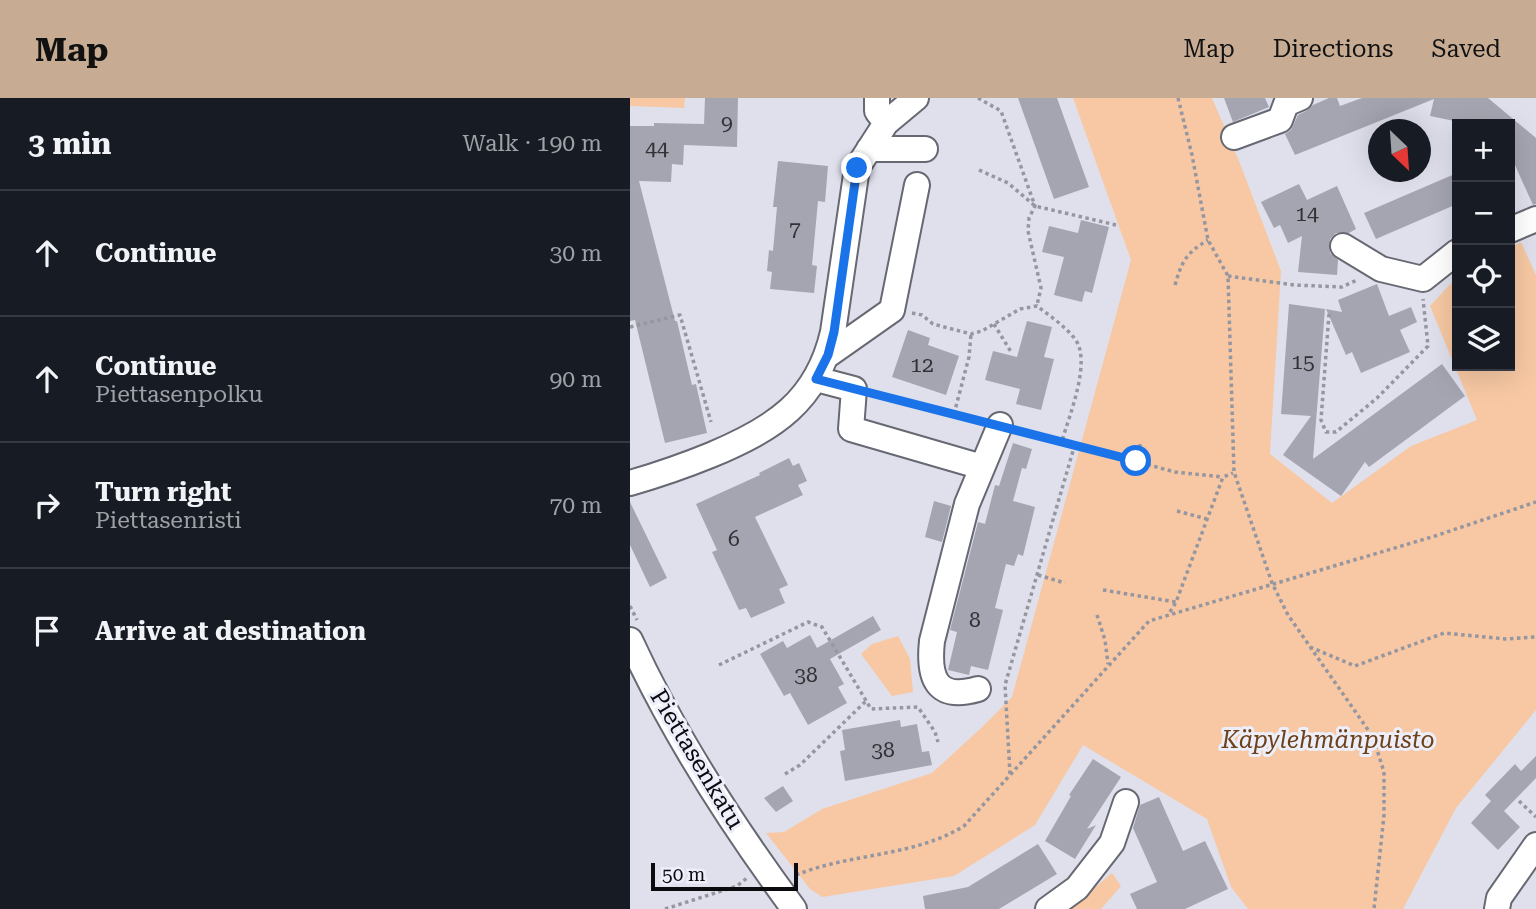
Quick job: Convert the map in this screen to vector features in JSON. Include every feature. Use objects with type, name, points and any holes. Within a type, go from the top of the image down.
[{"type":"street","points":[[877,98],[877,111],[886,123]]},
{"type":"street","points":[[630,483],[667,473],[738,443],[772,425],[792,409],[816,379],[828,355],[834,332],[863,158],[886,123],[916,98]]},
{"type":"street","points":[[1234,137],[1280,120],[1286,104],[1300,98]]},
{"type":"street","points":[[863,158],[925,149]]},
{"type":"street","points":[[828,355],[892,310],[917,185]]},
{"type":"street","points":[[1515,228],[1536,219]]},
{"type":"street","points":[[1343,246],[1381,269],[1423,279],[1452,256]]},
{"type":"street","points":[[816,379],[854,389],[851,429],[982,467]]},
{"type":"street","points":[[978,688],[959,694],[945,689],[931,672],[930,660],[932,641],[967,504],[1000,425]]},
{"type":"street","name":"Piettasenkatu","points":[[630,640],[712,791],[794,909]]},
{"type":"street","points":[[1048,909],[1077,888],[1112,844],[1126,802]]},
{"type":"street","points":[[1497,909],[1499,898],[1536,845]]},
{"type":"path","points":[[978,98],[1001,111],[1035,206],[1029,218],[1028,231],[1041,288],[1037,306]]},
{"type":"path","points":[[1178,98],[1208,240],[1228,276],[1234,472],[1272,583],[1308,646],[1373,737],[1384,772],[1384,815],[1374,909]]},
{"type":"path","points":[[979,170],[1008,183],[1035,206],[1116,225]]},
{"type":"path","points":[[1175,285],[1186,257],[1208,240]]},
{"type":"path","points":[[1228,276],[1294,285],[1342,287],[1381,269]]},
{"type":"path","points":[[1329,314],[1321,420],[1326,432],[1336,432],[1377,398],[1428,346],[1423,279]]},
{"type":"path","points":[[892,310],[922,315],[933,324],[971,334],[982,331],[1020,309],[1037,306]]},
{"type":"path","points":[[1037,306],[1077,341],[1082,354],[1082,367],[1062,441]]},
{"type":"path","points":[[630,327],[680,315],[711,422]]},
{"type":"path","points":[[994,324],[1011,352]]},
{"type":"path","points":[[954,414],[969,357],[971,334]]},
{"type":"path","points":[[854,389],[1175,471],[1223,478],[1234,472]]},
{"type":"path","points":[[1136,461],[1141,442]]},
{"type":"path","points":[[1010,774],[1005,685],[1076,444]]},
{"type":"path","points":[[1168,614],[1176,602],[1223,478]]},
{"type":"path","points":[[788,878],[867,855],[930,843],[964,826],[1149,621],[1435,536],[1536,502]]},
{"type":"path","points":[[1177,511],[1207,519]]},
{"type":"path","points":[[1038,575],[1065,583]]},
{"type":"path","points":[[1103,590],[1176,602]]},
{"type":"path","points":[[1097,615],[1105,640],[1108,664]]},
{"type":"path","points":[[719,665],[808,622],[822,627],[871,709],[918,707],[935,732],[938,742]]},
{"type":"path","points":[[1308,646],[1355,666],[1444,633],[1506,639],[1536,637]]},
{"type":"path","points":[[785,774],[800,765],[866,701]]},
{"type":"path","points":[[1518,801],[1536,817]]},
{"type":"path","points":[[665,909],[737,886],[765,869]]},
{"type":"green space","points":[[630,98],[685,98],[684,108],[630,106]]},
{"type":"green space","name":"Käpylehmänpuisto","points":[[1073,98],[1212,98],[1281,271],[1270,454],[1332,503],[1411,446],[1477,420],[1457,371],[1515,371],[1515,245],[1521,242],[1536,275],[1536,710],[1456,808],[1403,909],[1248,909],[1231,887],[1207,819],[1083,745],[1035,825],[954,876],[822,897],[810,889],[766,833],[784,832],[822,809],[932,773],[1012,697],[1131,260]]},
{"type":"green space","points":[[1452,282],[1452,359],[1430,306]]},
{"type":"green space","points":[[898,636],[910,659],[913,692],[892,696],[861,654],[872,644]]},
{"type":"green space","points":[[1112,873],[1121,886],[1101,909],[1070,909]]},
{"type":"building","points":[[705,98],[738,98],[737,147],[684,145],[683,165],[672,164],[671,182],[639,181],[692,385],[696,384],[707,433],[665,443],[635,320],[630,321],[630,126],[654,126],[654,123],[704,124]]},
{"type":"building","points":[[1018,98],[1057,98],[1089,187],[1054,199]]},
{"type":"building","points":[[1224,98],[1265,98],[1269,107],[1233,122]]},
{"type":"building","points":[[1329,98],[1337,98],[1340,106],[1362,98],[1488,98],[1513,119],[1452,121],[1430,116],[1434,99],[1384,119],[1368,119],[1368,126],[1295,155],[1285,134],[1291,130],[1298,115]]},
{"type":"building","points":[[1515,120],[1536,138],[1536,204],[1533,205],[1515,165]]},
{"type":"building","points":[[778,161],[828,166],[825,202],[818,201],[812,265],[817,266],[814,293],[770,289],[772,272],[767,271],[769,250],[773,251],[777,207],[773,207]]},
{"type":"building","points":[[1452,175],[1452,206],[1376,239],[1364,213]]},
{"type":"building","points":[[1299,184],[1307,200],[1337,186],[1356,229],[1349,233],[1336,233],[1330,239],[1330,253],[1338,260],[1337,275],[1298,272],[1302,236],[1288,243],[1280,225],[1274,228],[1261,202]]},
{"type":"building","points":[[1081,220],[1109,227],[1092,293],[1085,291],[1082,302],[1054,295],[1064,257],[1042,252],[1049,226],[1078,233]]},
{"type":"building","points":[[1377,284],[1389,316],[1411,307],[1417,322],[1400,330],[1410,352],[1361,373],[1352,352],[1346,355],[1326,309],[1342,312],[1338,300]]},
{"type":"building","points":[[1289,304],[1325,309],[1313,459],[1442,364],[1465,396],[1369,467],[1365,462],[1341,496],[1283,455],[1311,416],[1281,414]]},
{"type":"building","points":[[1027,321],[1052,327],[1044,357],[1054,359],[1041,410],[1016,404],[1020,389],[985,380],[993,351],[1017,357]]},
{"type":"building","points":[[908,330],[930,338],[928,345],[959,356],[946,395],[892,377]]},
{"type":"building","points":[[1013,443],[1032,449],[1026,469],[1022,468],[1013,501],[1035,507],[1023,556],[1018,554],[1014,566],[1006,564],[995,608],[1003,610],[988,670],[971,666],[969,675],[948,670],[957,632],[950,630],[978,522],[985,524],[995,485],[999,486]]},
{"type":"building","points":[[789,458],[793,466],[799,463],[807,481],[798,485],[803,495],[755,517],[788,585],[779,589],[785,603],[751,618],[746,608],[739,610],[712,552],[717,550],[696,504],[760,475],[759,473]]},
{"type":"building","points":[[934,501],[951,506],[942,542],[925,537]]},
{"type":"building","points":[[630,502],[667,578],[650,587],[630,545]]},
{"type":"building","points":[[873,616],[881,630],[830,659],[844,684],[838,687],[847,703],[808,725],[790,693],[784,696],[760,654],[783,641],[787,648],[810,635],[817,648]]},
{"type":"building","points":[[900,720],[901,727],[917,724],[922,752],[929,751],[932,765],[845,781],[840,751],[845,750],[842,730]]},
{"type":"building","points":[[1536,756],[1536,778],[1504,811],[1520,827],[1498,850],[1471,823],[1491,801],[1485,795],[1515,764],[1521,771]]},
{"type":"building","points":[[1093,759],[1121,777],[1087,829],[1096,825],[1075,859],[1045,841],[1071,796],[1069,795]]},
{"type":"building","points":[[783,786],[793,801],[776,812],[764,798]]},
{"type":"building","points":[[1159,797],[1183,851],[1205,841],[1228,889],[1185,909],[1137,909],[1130,894],[1157,882],[1133,828],[1140,805]]},
{"type":"building","points":[[1038,844],[1057,874],[999,909],[925,909],[923,896],[968,887]]},
{"type":"route","points":[[857,168],[834,332],[828,355],[816,379],[1136,461]]}]
